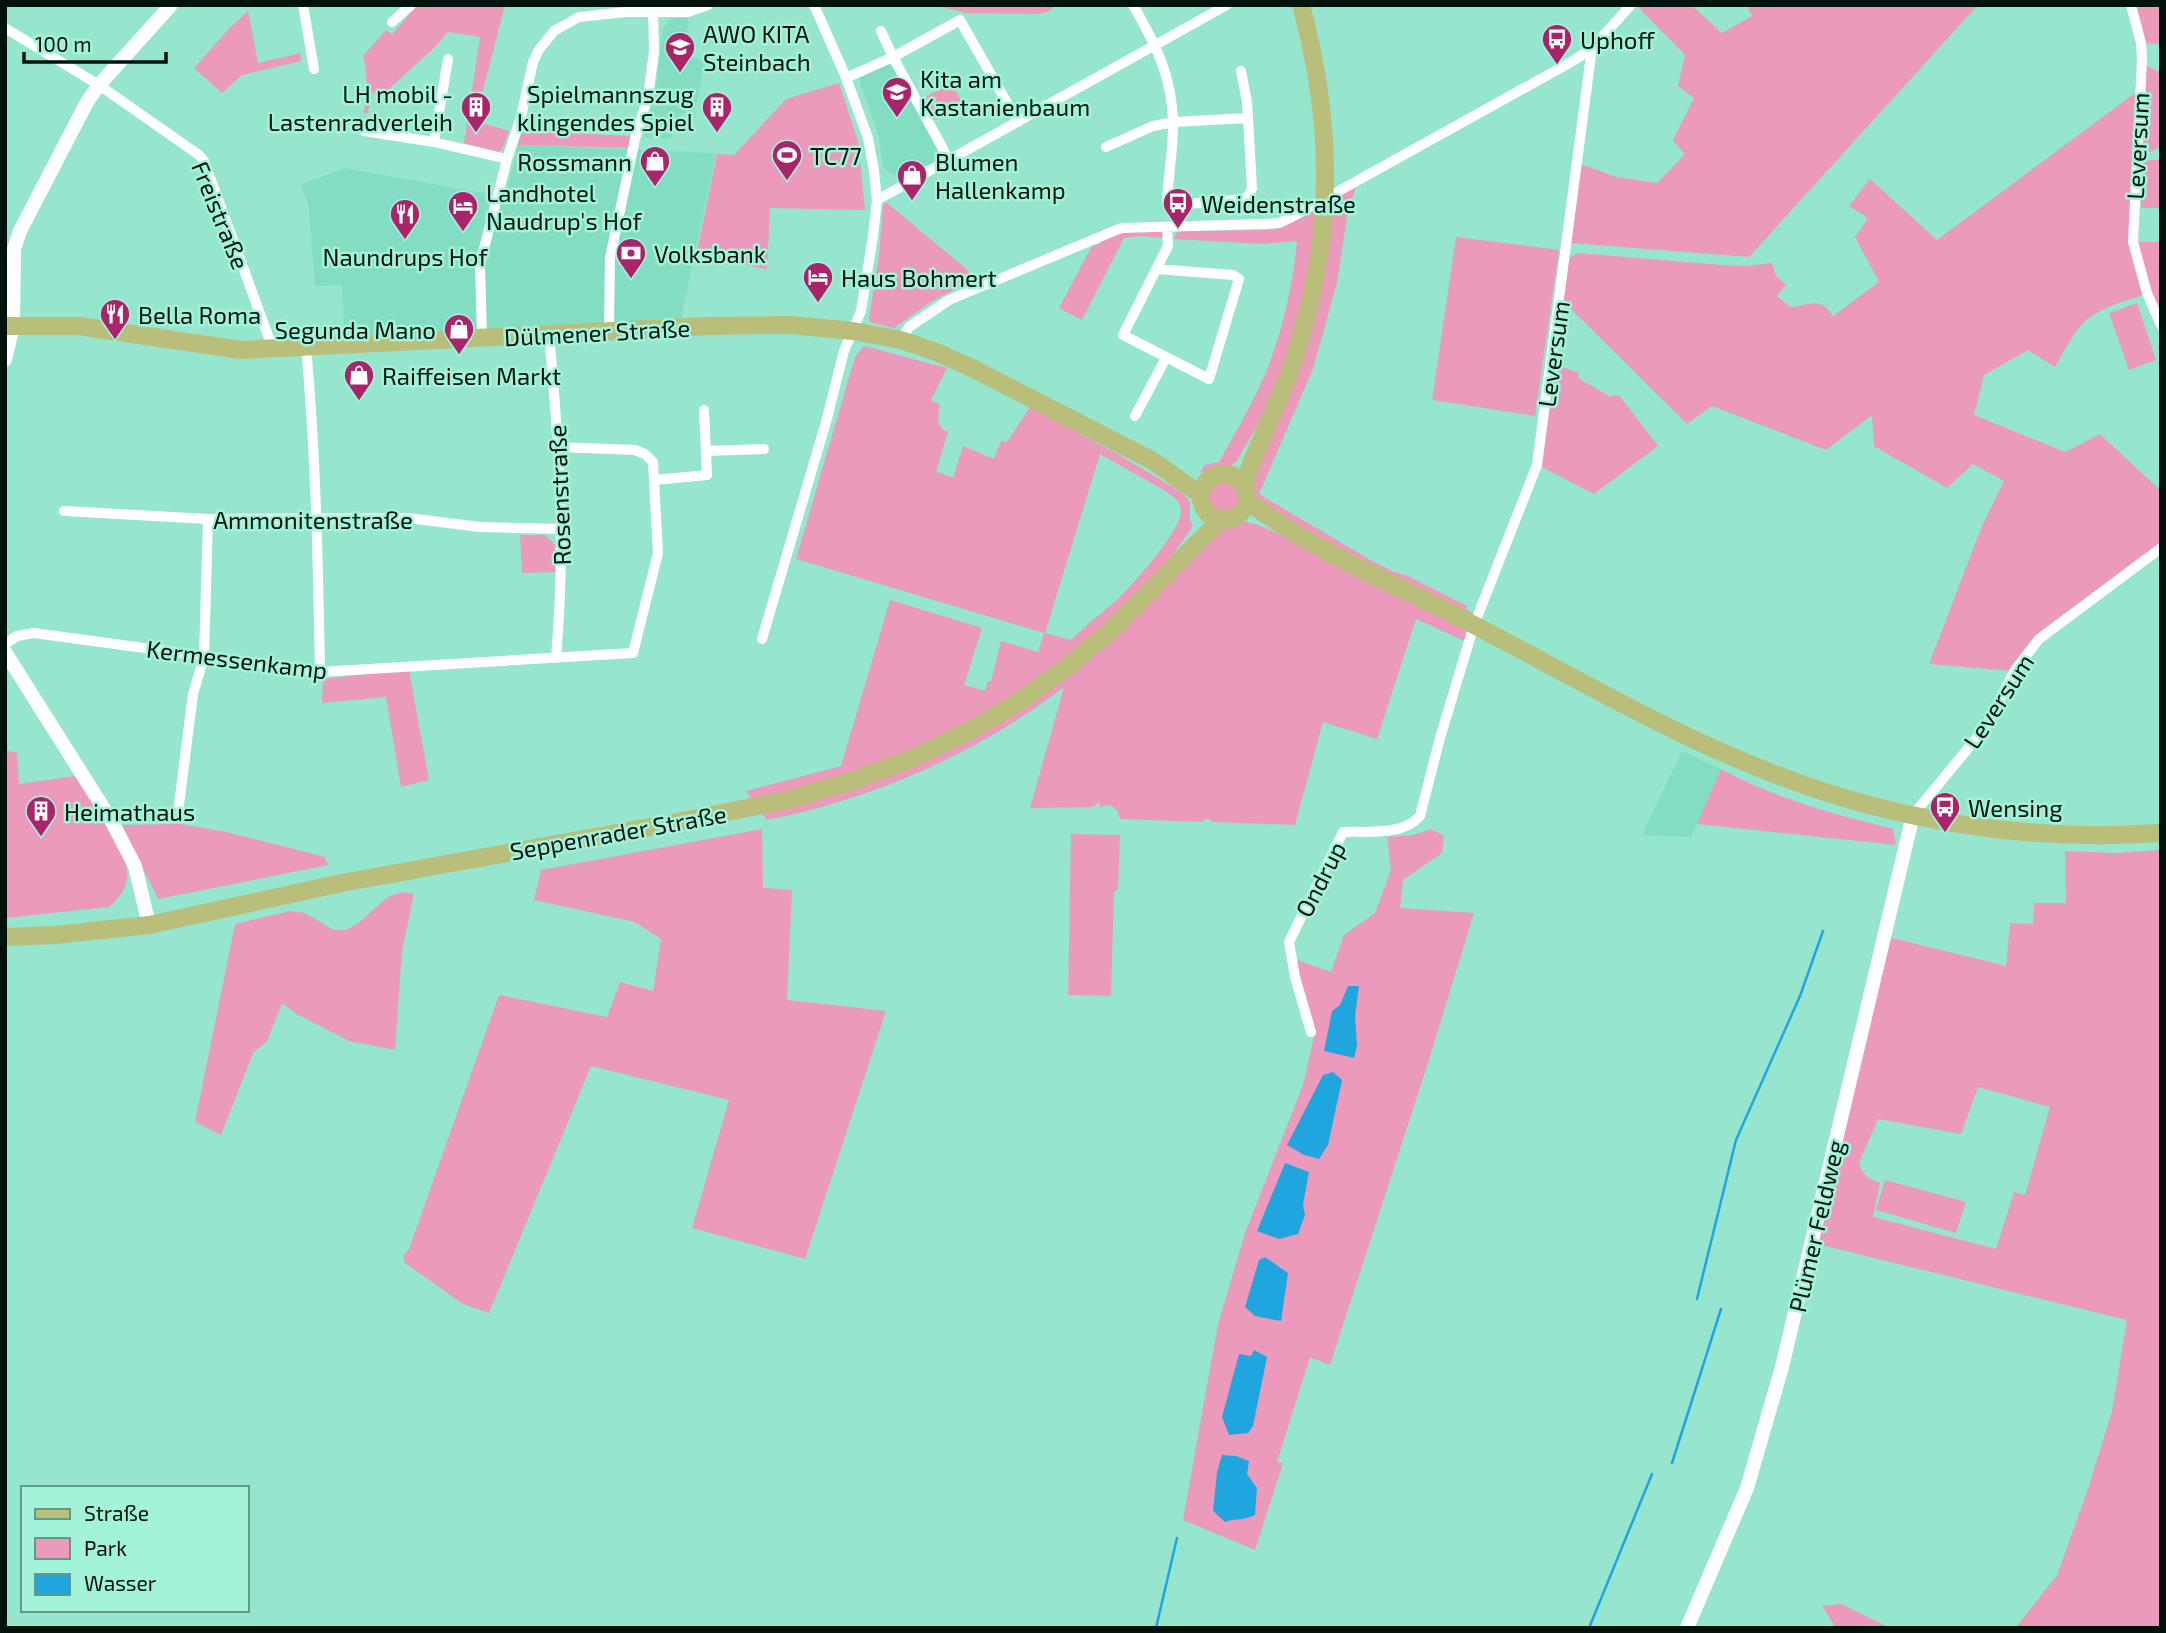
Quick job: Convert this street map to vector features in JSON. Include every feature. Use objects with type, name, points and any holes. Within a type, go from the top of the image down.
[{"type":"main road","points":[[1220,520],[1228,520],[1240,494],[1295,357],[1318,263],[1325,211],[1323,109],[1301,5]]},
{"type":"main road","name":"Dülmener Straße","points":[[9,326],[78,326],[241,350],[271,344],[306,347],[761,324],[853,331],[901,340],[936,352],[1153,461],[1205,495],[1214,519],[1220,520]]},
{"type":"main road","points":[[1205,495],[1216,476],[1309,541],[1691,738],[1778,776],[1845,798],[1948,822],[2036,833],[2116,836],[2161,833]]},
{"type":"main road","name":"Seppenrader Straße","points":[[1168,573],[1205,495]]},
{"type":"main road","name":"Seppenrader Straße","points":[[5,937],[55,935],[149,925],[342,883],[787,800],[855,780],[915,757],[971,730],[1020,701],[1108,633],[1220,520]]},
{"type":"street","points":[[5,360],[9,326],[9,249],[87,103],[99,85],[171,5]]},
{"type":"street","points":[[303,5],[314,69]]},
{"type":"street","points":[[392,22],[411,5]]},
{"type":"street","points":[[482,338],[480,264],[538,51],[547,38],[562,25],[579,17],[653,9],[688,12],[708,5]]},
{"type":"street","points":[[762,639],[826,422],[844,351],[861,311],[877,200],[872,154],[846,78],[814,5]]},
{"type":"street","points":[[1133,5],[1156,44],[1170,91],[1174,122],[1167,201],[1178,205],[1244,199],[1249,195],[1252,188],[1247,102],[1241,71]]},
{"type":"street","points":[[901,340],[909,327],[949,300],[1121,228],[1279,223],[1573,61],[1592,48],[1631,5]]},
{"type":"street","name":"Leversum","points":[[2132,5],[2142,60],[2133,242],[2147,293],[2161,326]]},
{"type":"street","points":[[877,200],[1226,6]]},
{"type":"street","points":[[609,330],[610,258],[635,139],[649,97],[654,51],[653,9]]},
{"type":"street","points":[[846,78],[893,57],[960,20],[1018,121]]},
{"type":"street","name":"Freistraße","points":[[5,28],[99,85],[199,155],[204,161],[271,344]]},
{"type":"street","points":[[881,31],[949,160]]},
{"type":"street","name":"Leversum","points":[[1474,625],[1537,465],[1592,48]]},
{"type":"street","points":[[434,142],[448,59]]},
{"type":"street","points":[[1573,61],[1588,73]]},
{"type":"street","points":[[1107,147],[1153,126],[1174,122],[1248,118]]},
{"type":"street","points":[[364,131],[434,142],[507,159]]},
{"type":"street","points":[[1157,269],[1233,275],[1240,279],[1209,379],[1123,335],[1168,246],[1167,227]]},
{"type":"street","name":"Rosenstraße","points":[[549,334],[559,447],[562,530],[562,600],[556,657]]},
{"type":"street","points":[[306,347],[318,520],[320,672]]},
{"type":"street","points":[[1135,416],[1166,358]]},
{"type":"street","points":[[559,447],[641,451],[653,462],[655,480],[707,475],[704,410]]},
{"type":"street","points":[[706,451],[764,449]]},
{"type":"street","name":"Kermessenkamp","points":[[5,645],[17,636],[34,633],[320,672],[633,653],[658,553],[655,480]]},
{"type":"street","name":"Ammonitenstraße","points":[[64,511],[208,519],[408,518],[480,527],[562,530]]},
{"type":"street","points":[[179,805],[193,694],[204,657],[208,519]]},
{"type":"street","name":"Leversum","points":[[1913,815],[1985,728],[2015,670],[2039,639],[2161,548]]},
{"type":"street","name":"Ondrup","points":[[1311,1032],[1295,977],[1289,942],[1343,832],[1400,829],[1413,824],[1420,816],[1474,625]]},
{"type":"street","points":[[5,652],[111,820],[135,866],[149,925]]},
{"type":"street","name":"Plümer Feldweg","points":[[1687,1628],[1747,1488],[1782,1367],[1913,815]]},
{"type":"shaded area","name":"AWO KITA Steinbach","points":[[688,18],[687,54],[705,63],[695,110],[680,116],[670,139],[644,137],[657,80],[663,29],[669,20]]},
{"type":"shaded area","name":"Kita am Kastanienbaum","points":[[888,64],[906,90],[939,152],[934,161],[901,177],[890,174],[883,167],[878,134],[860,83],[860,77]]},
{"type":"shaded area","points":[[518,145],[716,153],[681,319],[345,336],[342,285],[315,286],[309,207],[301,185],[344,168],[505,197]]},
{"type":"shaded area","points":[[1682,751],[1721,769],[1691,837],[1642,835]]},
{"type":"green space","points":[[417,5],[505,5],[475,121],[509,131],[502,150],[498,152],[464,143],[480,37],[448,32],[380,97],[371,92],[368,113],[364,113],[366,77],[363,56],[386,30],[392,35]]},
{"type":"green space","points":[[934,5],[1055,5],[1050,11],[1039,14],[966,13]]},
{"type":"green space","points":[[1636,5],[1691,5],[1722,33],[1752,16],[1747,5],[1978,5],[1749,257],[1571,243],[1581,164],[1616,177],[1657,183],[1685,154],[1673,140],[1694,98],[1678,86],[1685,55]]},
{"type":"green space","points":[[2134,5],[2161,5],[2161,44],[2143,43]]},
{"type":"green space","points":[[248,11],[258,63],[300,52],[301,61],[242,75],[222,93],[194,68]]},
{"type":"green space","points":[[2146,65],[2161,73],[2161,146],[2138,158]]},
{"type":"green space","name":"TC77","points":[[839,83],[858,141],[865,210],[770,208],[767,269],[696,256],[717,154],[734,155],[786,99]]},
{"type":"green space","points":[[951,83],[963,104],[932,121],[920,100]]},
{"type":"green space","points":[[2135,93],[2129,242],[2145,294],[2109,307],[2084,322],[2055,367],[2028,350],[1984,375],[1974,415],[2065,452],[2100,434],[2161,491],[2161,545],[2037,638],[2012,671],[1929,664],[1982,526],[2004,481],[1973,464],[1947,488],[1874,446],[1872,415],[1826,450],[1712,406],[1687,424],[1563,301],[1569,258],[1578,253],[1721,265],[1772,263],[1776,276],[1786,285],[1777,296],[1790,307],[1818,304],[1833,316],[1879,282],[1855,237],[1868,218],[1849,206],[1870,179],[1937,240]]},
{"type":"green space","points":[[522,131],[632,136],[628,148],[518,145]]},
{"type":"green space","points":[[2143,160],[2161,160],[2161,208],[2141,208]]},
{"type":"green space","points":[[1356,186],[1347,217],[1337,283],[1313,369],[1259,494],[1372,561],[1467,606],[1466,609],[1474,614],[1470,616],[1320,541],[1254,498],[1250,486],[1275,421],[1331,200]]},
{"type":"green space","points":[[886,202],[977,278],[932,301],[894,328],[870,322],[869,318],[879,255],[883,206]]},
{"type":"green space","points":[[1319,207],[1298,328],[1268,407],[1236,462],[1229,467],[1200,473],[1204,465],[1219,462],[1264,377],[1283,319],[1297,241],[1261,244],[1174,239],[1177,231],[1271,230],[1283,227]]},
{"type":"green space","points":[[1157,230],[1164,233],[1164,238],[1124,238],[1082,320],[1059,308],[1092,246],[1100,244],[1102,238],[1134,231]]},
{"type":"green space","points":[[1456,237],[1559,250],[1535,416],[1432,400]]},
{"type":"green space","points":[[2134,242],[2161,242],[2161,320]]},
{"type":"green space","points":[[2137,303],[2156,360],[2129,370],[2109,313]]},
{"type":"green space","points":[[864,346],[947,368],[931,400],[940,405],[939,424],[948,432],[936,471],[953,478],[963,446],[994,459],[1001,441],[1007,442],[1030,407],[1181,492],[1190,502],[1190,521],[1193,526],[1170,559],[1138,596],[1061,665],[983,716],[893,760],[753,802],[746,791],[841,766],[890,600],[982,628],[964,685],[985,691],[988,681],[991,682],[1001,641],[1038,652],[1044,633],[796,559],[855,357]],"holes":[[[1100,454],[1167,492],[1180,505],[1180,517],[1167,541],[1136,580],[1071,640],[1045,633]]]},
{"type":"green space","points":[[1554,364],[1579,373],[1578,378],[1609,396],[1619,395],[1658,446],[1594,494],[1540,466]]},
{"type":"green space","points":[[1224,480],[1236,485],[1241,497],[1236,509],[1224,514],[1212,509],[1207,497],[1212,485]]},
{"type":"green space","points":[[1245,522],[1256,524],[1299,543],[1465,627],[1467,642],[1416,619],[1377,739],[1323,722],[1295,825],[1211,822],[1211,819],[1204,819],[1204,822],[1120,819],[1117,810],[1110,805],[1100,807],[1100,802],[1092,807],[1030,808],[1064,687],[1031,711],[960,753],[885,786],[846,800],[767,820],[761,812],[1003,718],[1219,527]]},
{"type":"green space","points":[[520,535],[545,535],[555,545],[556,572],[522,573]]},
{"type":"green space","points":[[410,669],[429,780],[401,787],[386,697],[322,703],[323,679]]},
{"type":"green space","points":[[5,750],[17,753],[19,784],[75,776],[90,798],[116,842],[127,869],[125,887],[109,907],[5,918]]},
{"type":"green space","points":[[1721,769],[1805,805],[1893,829],[1896,845],[1697,824]]},
{"type":"green space","points":[[180,824],[226,832],[325,857],[328,865],[158,899],[122,825]]},
{"type":"green space","points":[[762,829],[763,888],[792,890],[787,1000],[886,1011],[805,1259],[692,1228],[729,1100],[591,1066],[489,1313],[463,1304],[405,1263],[403,1256],[409,1249],[499,995],[607,1017],[620,982],[653,991],[661,939],[635,922],[534,900],[541,870]]},
{"type":"green space","points":[[1431,829],[1444,836],[1442,853],[1403,880],[1400,908],[1474,913],[1330,1365],[1310,1357],[1277,1462],[1283,1463],[1255,1550],[1183,1520],[1218,1324],[1245,1233],[1303,1085],[1315,1033],[1294,959],[1331,972],[1344,935],[1375,913],[1391,870],[1387,837],[1414,835]]},
{"type":"green space","points":[[1071,834],[1120,835],[1118,889],[1114,892],[1111,996],[1068,995]]},
{"type":"green space","points":[[2161,850],[2161,1628],[2020,1628],[2017,1626],[2057,1575],[2088,1489],[2112,1411],[2127,1320],[1817,1244],[1888,937],[2006,966],[2010,923],[2033,924],[2034,903],[2066,903],[2065,851],[2115,853]],"holes":[[[1978,1087],[2050,1107],[2025,1195],[2014,1192],[1996,1249],[1873,1217],[1880,1183],[1866,1176],[1859,1163],[1878,1119],[1961,1134]]]},
{"type":"green space","points":[[402,892],[414,894],[402,951],[395,1050],[349,1041],[295,1013],[282,1003],[267,1041],[253,1053],[221,1135],[195,1122],[235,924],[290,911],[305,913],[333,930],[346,930],[388,897]]},
{"type":"green space","points":[[1885,1180],[1966,1202],[1956,1233],[1876,1210]]},
{"type":"green space","points":[[1841,1604],[1890,1628],[1836,1628],[1822,1606]]},
{"type":"water","points":[[1348,986],[1359,986],[1355,1016],[1357,1046],[1354,1058],[1324,1051],[1332,1011],[1340,1005]]},
{"type":"water","points":[[1333,1072],[1342,1080],[1328,1145],[1319,1159],[1304,1155],[1287,1145],[1323,1075]]},
{"type":"water","points":[[1285,1163],[1309,1172],[1303,1205],[1305,1215],[1298,1234],[1279,1239],[1257,1231]]},
{"type":"water","points":[[1265,1257],[1288,1273],[1281,1321],[1255,1316],[1245,1307],[1259,1260]]},
{"type":"water","points":[[1254,1350],[1267,1357],[1253,1426],[1248,1433],[1229,1435],[1222,1417],[1239,1354],[1251,1356]]},
{"type":"water","points":[[1222,1455],[1249,1461],[1247,1474],[1257,1488],[1255,1515],[1225,1522],[1213,1511],[1217,1472]]},
{"type":"waterway","points":[[1697,1299],[1736,1140],[1800,996],[1823,931]]},
{"type":"waterway","points":[[1672,1463],[1721,1309]]},
{"type":"waterway","points":[[1589,1628],[1652,1474]]},
{"type":"waterway","points":[[1156,1628],[1177,1538]]},
{"type":"place","name":"Uphoff","points":[[1557,66]]},
{"type":"place","name":"AWO KITA Steinbach","points":[[680,74]]},
{"type":"place","name":"Kita am Kastanienbaum","points":[[897,119]]},
{"type":"place","name":"LH mobil - Lastenradverleih","points":[[476,134]]},
{"type":"place","name":"Spielmannszug klingendes Spiel","points":[[717,134]]},
{"type":"place","name":"TC77","points":[[787,182]]},
{"type":"place","name":"Rossmann","points":[[655,188]]},
{"type":"place","name":"Blumen Hallenkamp","points":[[912,202]]},
{"type":"place","name":"Weidenstraße","points":[[1178,230]]},
{"type":"place","name":"Landhotel Naudrup's Hof","points":[[463,233]]},
{"type":"place","name":"Naundrups Hof","points":[[405,241]]},
{"type":"place","name":"Volksbank","points":[[631,280]]},
{"type":"place","name":"Haus Bohmert","points":[[818,304]]},
{"type":"place","name":"Bella Roma","points":[[115,341]]},
{"type":"place","name":"Segunda Mano","points":[[459,356]]},
{"type":"place","name":"Raiffeisen Markt","points":[[359,402]]},
{"type":"place","name":"Wensing","points":[[1945,834]]},
{"type":"place","name":"Heimathaus","points":[[41,838]]}]
